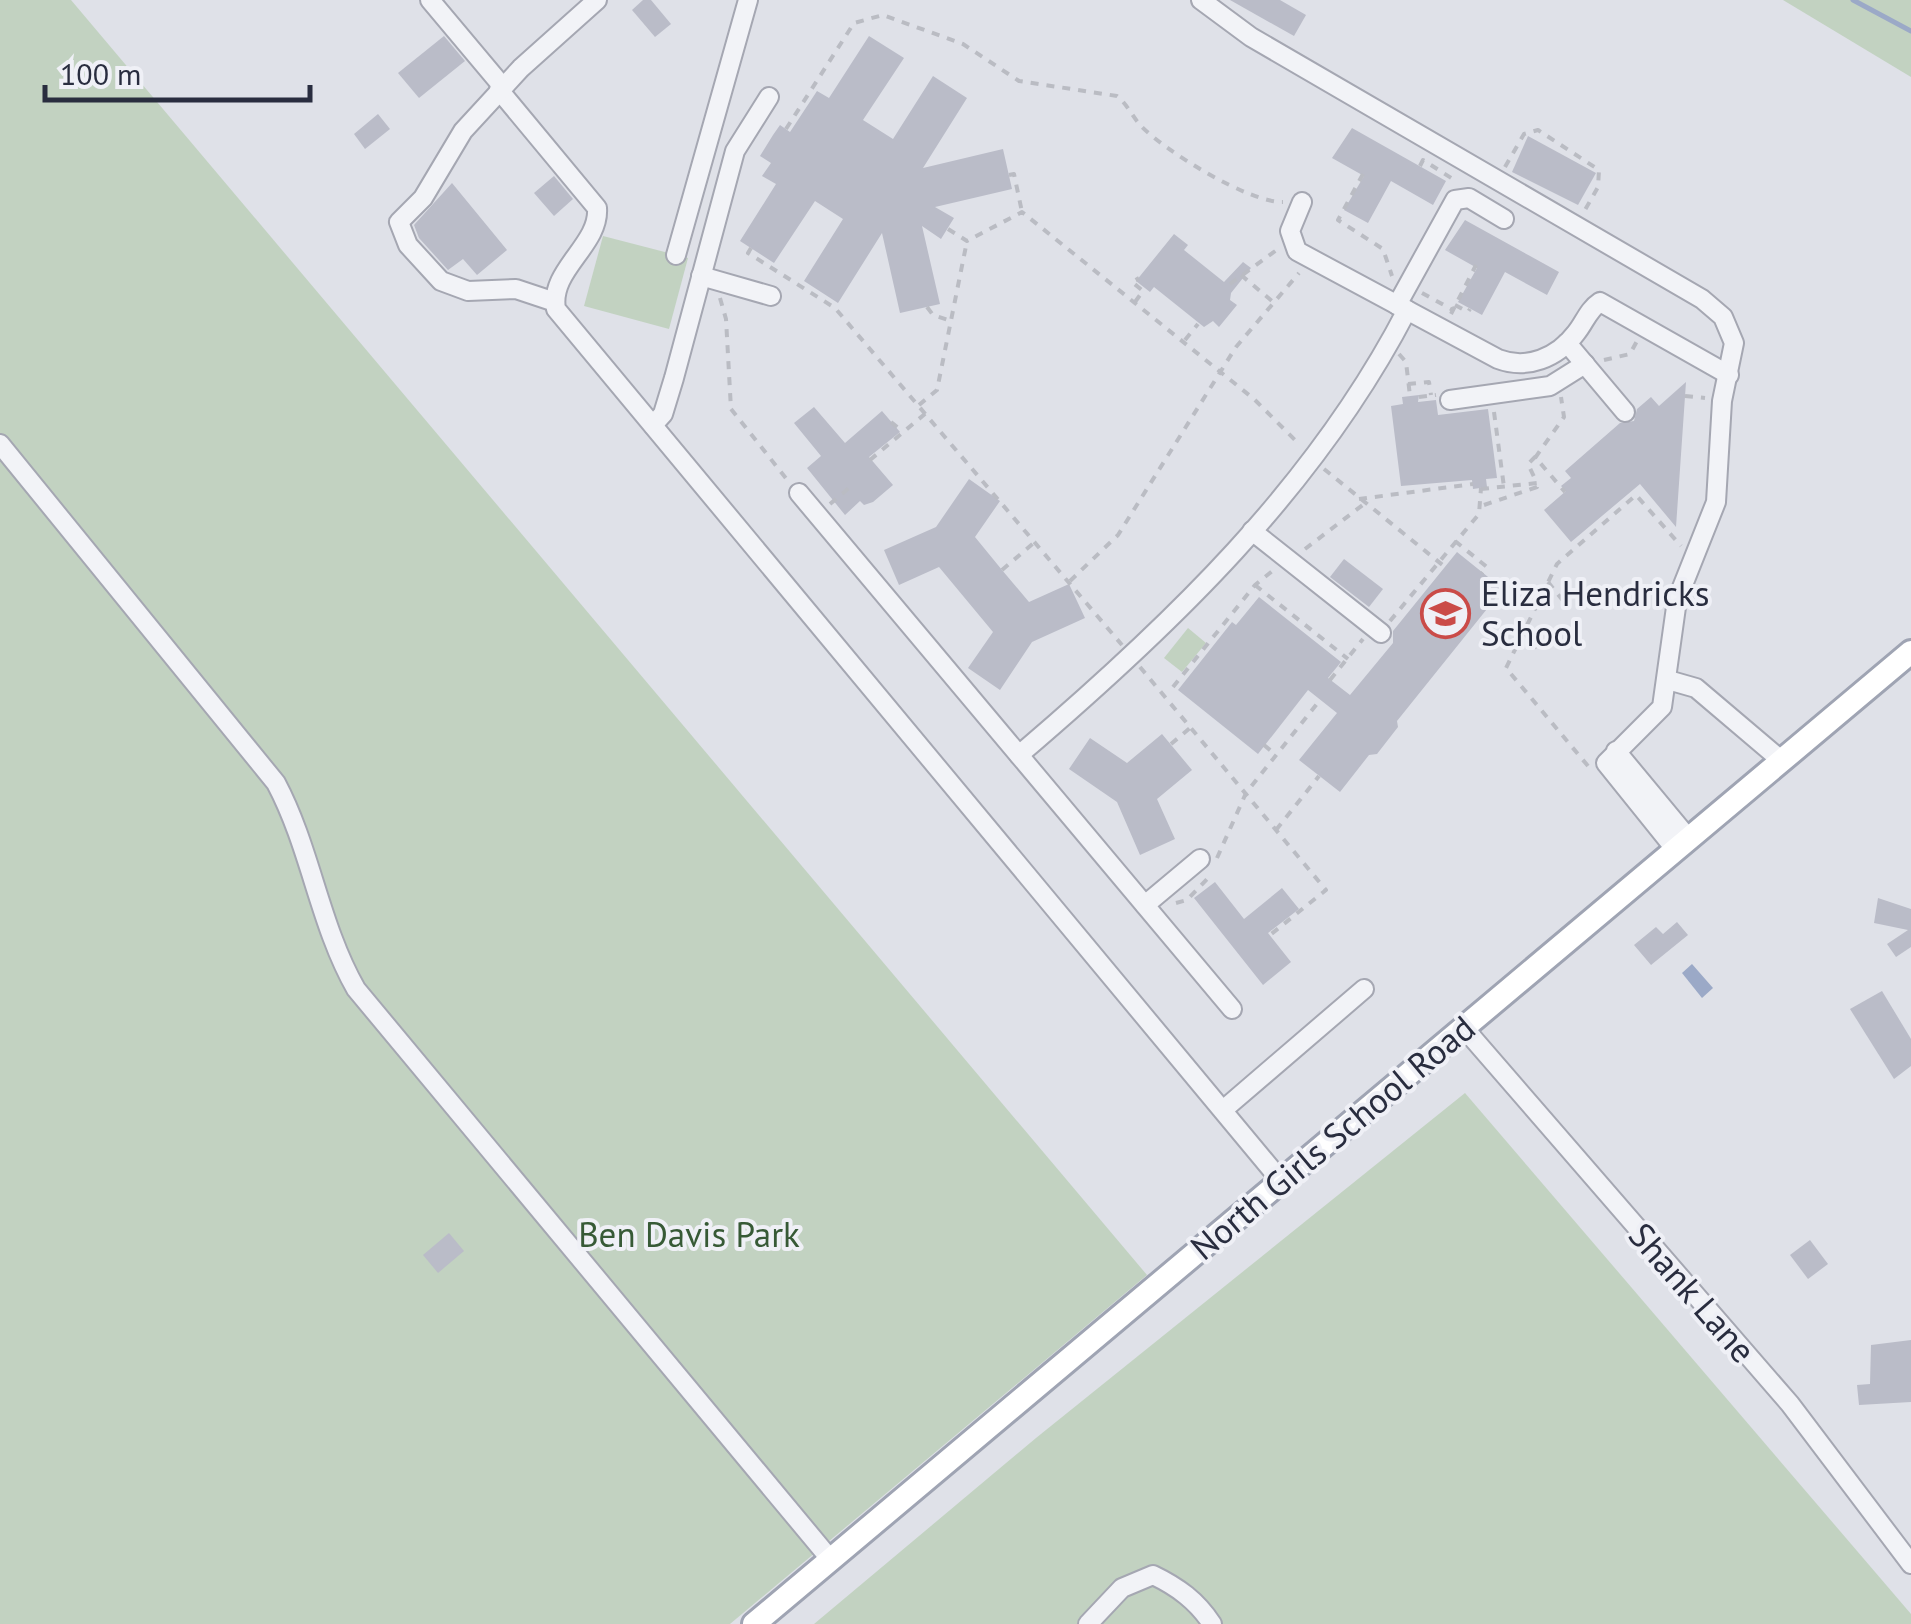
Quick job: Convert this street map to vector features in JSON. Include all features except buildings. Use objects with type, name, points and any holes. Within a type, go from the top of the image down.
[{"type":"main road","name":"North Girls School Road","points":[[754,1624],[1911,652]]},
{"type":"street","points":[[430,0],[597,208],[596,223],[556,288],[555,302]]},
{"type":"street","points":[[597,0],[501,89],[448,150],[423,198],[400,219],[400,229],[424,266],[452,286],[479,292],[516,290],[555,302],[1282,1182]]},
{"type":"street","points":[[676,255],[748,0]]},
{"type":"street","points":[[1200,0],[1250,37],[1715,308],[1732,333],[1734,354],[1722,402],[1716,502],[1677,600],[1668,680],[1657,715],[1612,773],[1682,845]]},
{"type":"street","points":[[653,425],[663,414],[735,151],[768,98]]},
{"type":"street","points":[[1019,755],[1132,658],[1314,459],[1388,346],[1404,298],[1451,205],[1460,198],[1469,198],[1504,219]]},
{"type":"street","points":[[1302,202],[1290,240],[1297,250],[1404,298],[1443,329],[1498,359],[1519,364],[1548,356],[1567,343],[1600,302],[1729,376]]},
{"type":"street","points":[[702,276],[771,296]]},
{"type":"street","points":[[1567,343],[1624,412]]},
{"type":"street","points":[[1441,396],[1558,382],[1585,364]]},
{"type":"street","points":[[0,444],[276,783],[292,811],[328,932],[356,988],[831,1560]]},
{"type":"street","points":[[799,493],[1232,1009]]},
{"type":"street","points":[[1252,530],[1381,633]]},
{"type":"street","points":[[1668,680],[1696,688],[1782,761]]},
{"type":"street","points":[[1145,905],[1200,859]]},
{"type":"street","points":[[1222,1110],[1364,989]]},
{"type":"street","name":"Shank Lane","points":[[1464,1028],[1696,1302],[1790,1404],[1911,1564]]},
{"type":"street","points":[[1088,1624],[1122,1588],[1153,1575],[1176,1586],[1203,1609],[1212,1624]]},
{"type":"path","points":[[786,129],[849,29],[870,16],[883,15],[951,38],[1018,81],[1120,98],[1146,131],[1226,184],[1268,202],[1302,202]]},
{"type":"path","points":[[1498,180],[1524,134],[1538,130],[1599,170],[1598,187],[1576,226]]},
{"type":"path","points":[[1420,166],[1423,160],[1455,180],[1460,198]]},
{"type":"path","points":[[1009,176],[1014,174],[1022,212],[1221,371],[1358,500],[1445,567]]},
{"type":"path","points":[[1363,174],[1338,217],[1383,249],[1404,298],[1468,312],[1470,309]]},
{"type":"path","points":[[919,405],[938,390],[967,242],[1022,212]]},
{"type":"path","points":[[1350,227],[1356,217]]},
{"type":"path","points":[[948,228],[967,242]]},
{"type":"path","points":[[1230,284],[1290,240]]},
{"type":"path","points":[[751,248],[748,253],[835,308],[1036,541],[1326,890],[1270,935]]},
{"type":"path","points":[[1069,582],[1125,525],[1221,371],[1312,258]]},
{"type":"path","points":[[1443,329],[1476,265]]},
{"type":"path","points":[[1242,275],[1274,302]]},
{"type":"path","points":[[702,276],[724,306],[731,409],[799,493]]},
{"type":"path","points":[[1135,302],[1143,291],[1132,282],[1139,278]]},
{"type":"path","points":[[927,307],[933,314],[951,321]]},
{"type":"path","points":[[1184,342],[1198,324]]},
{"type":"path","points":[[1585,364],[1630,354],[1645,326]]},
{"type":"path","points":[[1388,346],[1406,362],[1410,396]]},
{"type":"path","points":[[1408,384],[1429,382],[1441,396]]},
{"type":"path","points":[[1330,680],[1363,639],[1381,633],[1482,506],[1537,487],[1528,464],[1564,417],[1558,382]]},
{"type":"path","points":[[1419,396],[1441,396]]},
{"type":"path","points":[[1493,405],[1504,486]]},
{"type":"path","points":[[870,460],[926,413]]},
{"type":"path","points":[[891,422],[903,432]]},
{"type":"path","points":[[1536,458],[1564,492]]},
{"type":"path","points":[[1482,506],[1481,489],[1537,482]]},
{"type":"path","points":[[1358,500],[1473,484]]},
{"type":"path","points":[[817,515],[849,488]]},
{"type":"path","points":[[1612,773],[1506,668],[1557,564],[1636,496],[1679,545],[1696,554]]},
{"type":"path","points":[[1173,687],[1256,585],[1356,514],[1364,504]]},
{"type":"path","points":[[1661,524],[1668,518]]},
{"type":"path","points":[[1002,570],[1036,541]]},
{"type":"path","points":[[1456,542],[1488,566],[1482,573]]},
{"type":"path","points":[[1548,582],[1565,603]]},
{"type":"path","points":[[1256,585],[1348,658]]},
{"type":"path","points":[[1524,633],[1537,648]]},
{"type":"path","points":[[1145,905],[1187,900],[1206,885],[1246,794],[1320,700]]},
{"type":"path","points":[[1171,744],[1191,728]]},
{"type":"path","points":[[1264,745],[1276,755]]},
{"type":"path","points":[[1276,830],[1319,776]]},
{"type":"green space","name":"Ben Davis Park","points":[[0,0],[71,0],[1147,1275],[730,1624],[0,1624]]},
{"type":"green space","points":[[1783,0],[1911,0],[1911,77]]},
{"type":"green space","points":[[603,236],[688,258],[669,329],[584,306]]},
{"type":"green space","points":[[1188,628],[1206,643],[1182,672],[1164,658]]},
{"type":"green space","points":[[1465,1093],[1911,1614],[1911,1624],[814,1624],[1036,1438]]},
{"type":"water","points":[[1692,964],[1713,988],[1702,998],[1682,973]]},
{"type":"waterway","points":[[1853,0],[1911,31]]},
{"type":"place","name":"Eliza Hendricks School","points":[[1446,614]]}]
